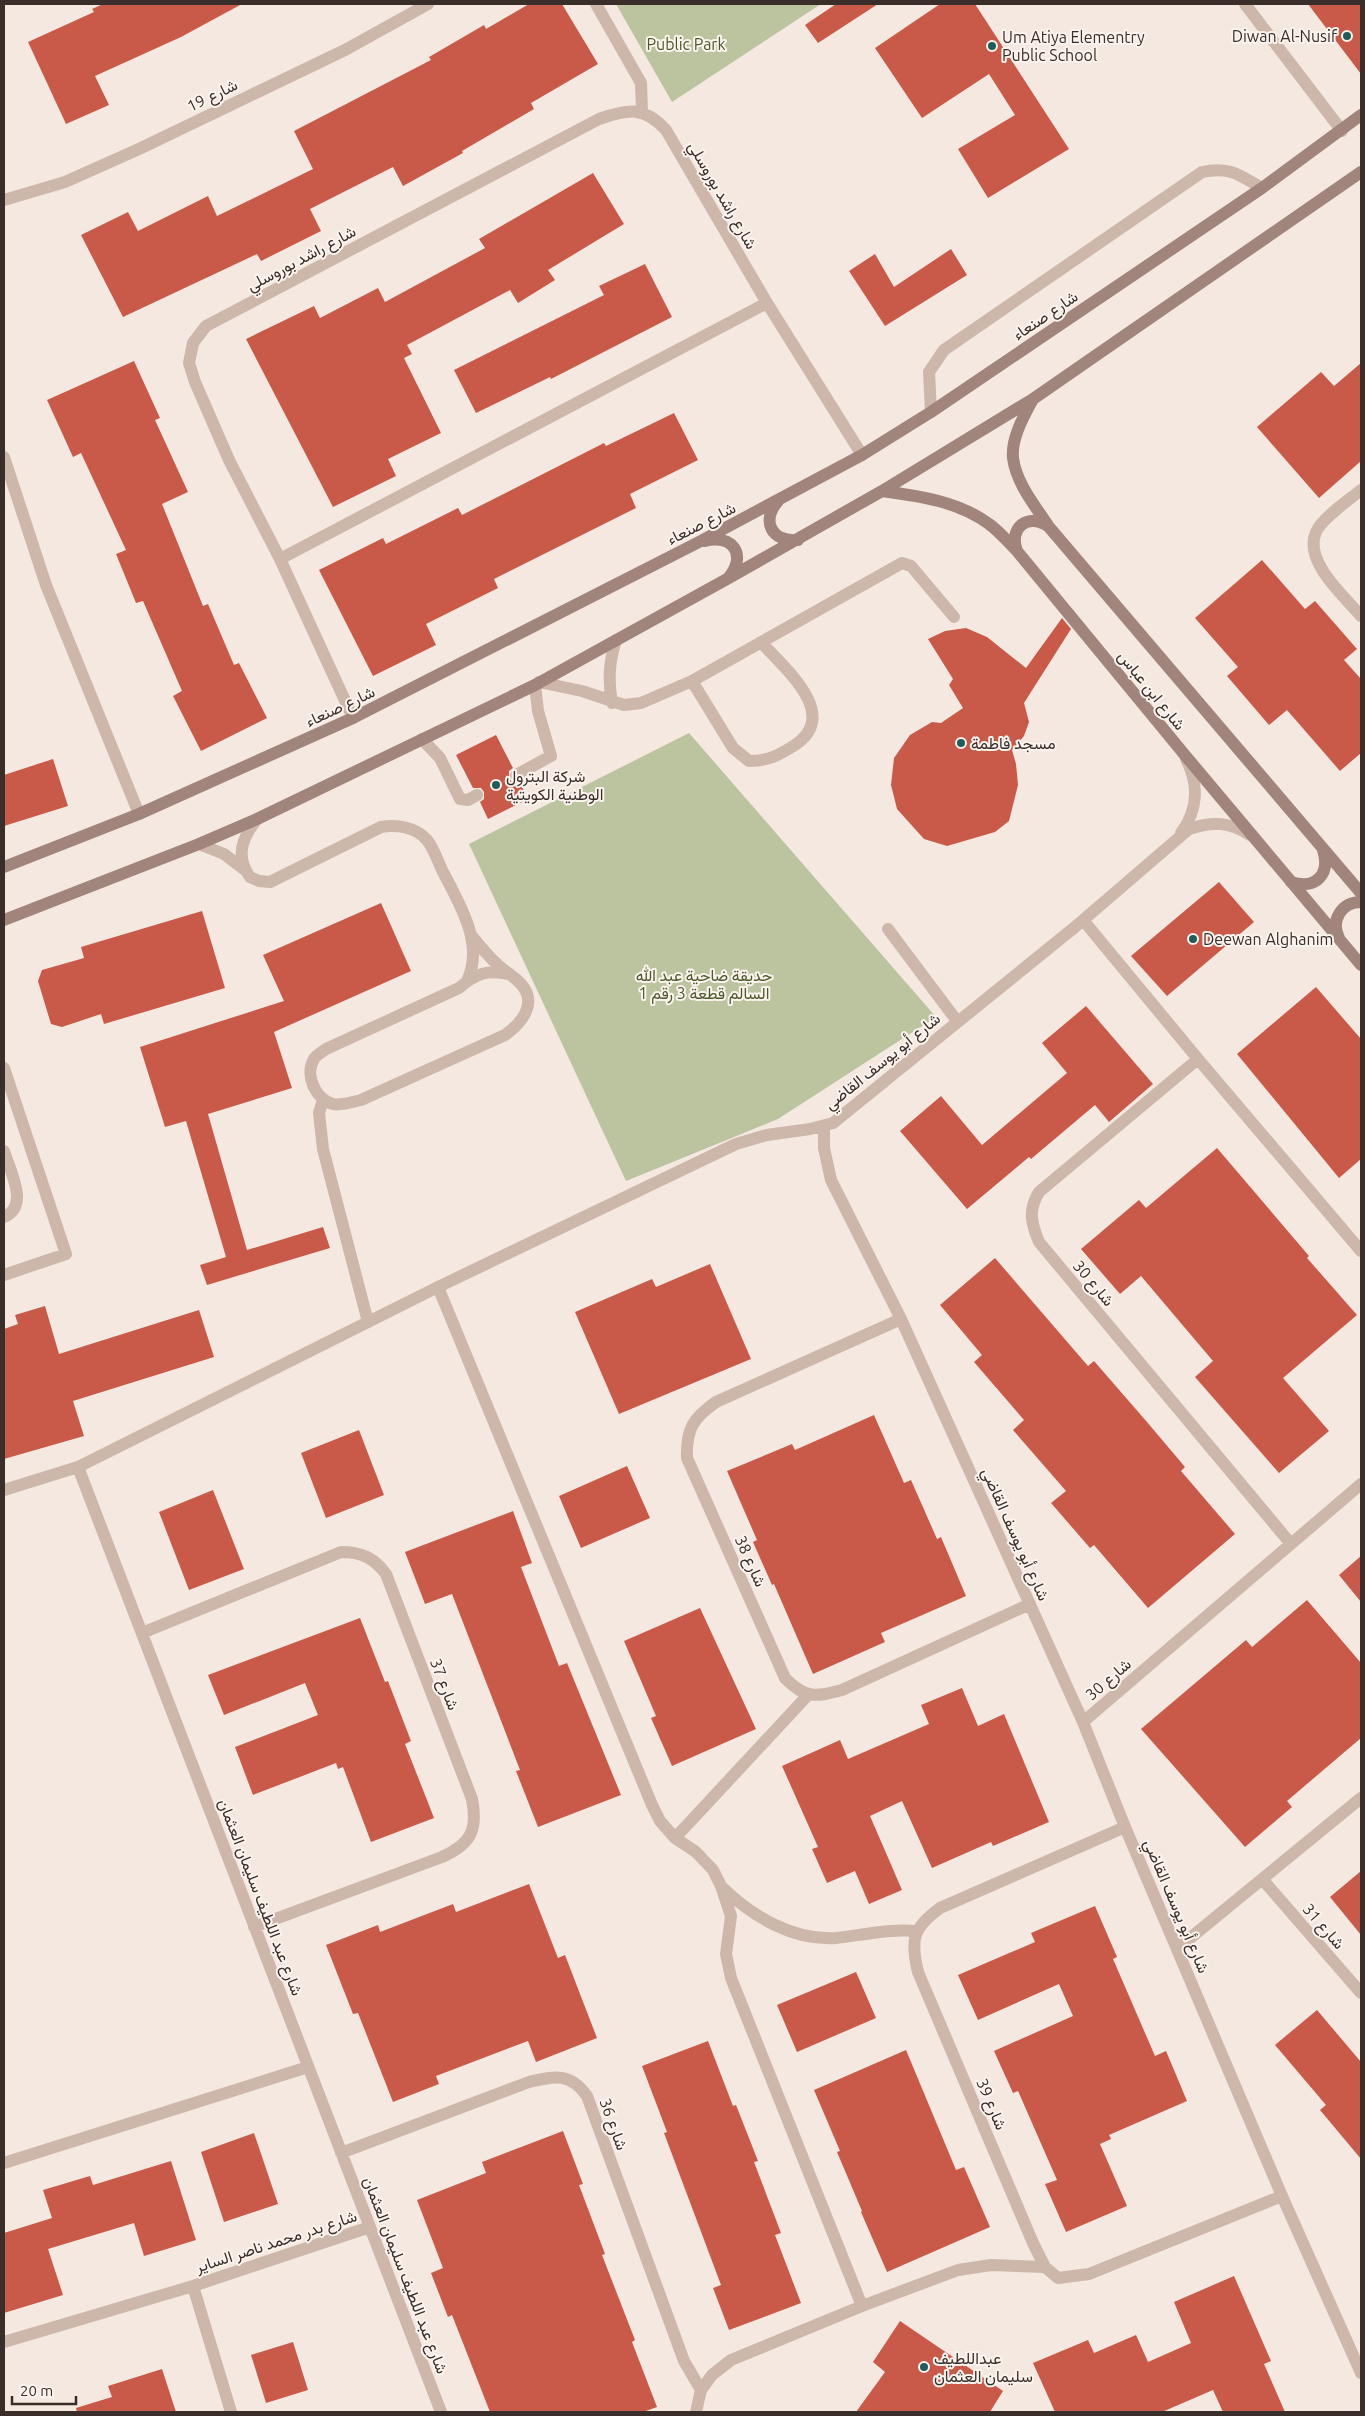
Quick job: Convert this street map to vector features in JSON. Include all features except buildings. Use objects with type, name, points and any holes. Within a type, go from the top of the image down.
[{"type":"main road","name":"شارع صنعاء","points":[[4,867],[138,814],[353,718],[700,542],[862,455],[931,412],[1262,188],[1361,116]]},
{"type":"main road","points":[[4,920],[199,844],[257,819],[537,683],[798,540],[1033,399],[1361,172]]},
{"type":"main road","name":"شارع ابن عباس","points":[[1033,399],[1019,428],[1013,457],[1021,482],[1049,527],[1361,893]]},
{"type":"main road","name":"شارع ابن عباس","points":[[882,491],[918,496],[953,504],[989,524],[1017,551],[1361,965]]},
{"type":"main road","points":[[778,501],[771,509],[769,519],[771,529],[778,537],[788,541],[798,540]]},
{"type":"main road","points":[[1017,551],[1014,543],[1015,534],[1019,527],[1026,522],[1042,522],[1049,527]]},
{"type":"main road","points":[[700,542],[715,538],[729,542],[737,553],[737,568],[727,579]]},
{"type":"main road","points":[[1291,882],[1300,885],[1310,884],[1319,879],[1325,870],[1326,860],[1323,850]]},
{"type":"main road","points":[[1340,940],[1335,922],[1339,912],[1354,902],[1361,902]]},
{"type":"street","name":"شارع 19","points":[[4,200],[65,182],[139,149],[345,50],[428,4]]},
{"type":"street","points":[[596,4],[641,83],[642,112]]},
{"type":"street","points":[[1245,4],[1342,131]]},
{"type":"street","name":"شارع راشد بوروسلي","points":[[353,718],[280,558],[229,460],[195,382],[189,363],[193,343],[206,326],[599,119],[620,112],[642,112],[656,119],[666,130],[767,303],[862,455]]},
{"type":"street","points":[[931,412],[929,372],[944,350],[1202,172],[1218,169],[1231,170],[1262,188]]},
{"type":"street","points":[[280,558],[767,303]]},
{"type":"street","points":[[4,457],[46,585],[138,814]]},
{"type":"street","points":[[1361,490],[1326,519],[1316,531],[1312,545],[1316,560],[1324,572],[1361,616]]},
{"type":"street","points":[[516,775],[551,756],[538,711],[537,683],[582,691],[612,703],[624,705],[641,703],[692,681],[902,563],[911,566],[954,617]]},
{"type":"street","points":[[612,703],[608,682],[609,668],[616,640]]},
{"type":"street","points":[[692,681],[733,748],[749,761],[765,761],[785,751],[803,740],[813,724],[814,712],[809,700],[798,684],[761,642]]},
{"type":"street","points":[[422,739],[440,758],[460,799],[468,800],[477,795]]},
{"type":"street","name":"شارع أبو يوسف القاضي","points":[[1176,839],[1187,825],[1194,807],[1196,789],[1192,770],[1184,754]]},
{"type":"street","points":[[257,819],[245,834],[241,858],[245,870],[250,877],[259,882],[270,882],[381,827],[392,825],[407,828],[426,839],[458,900],[471,934],[474,953],[473,969],[467,981]]},
{"type":"street","name":"شارع أبو يوسف القاضي","points":[[1252,836],[1238,827],[1222,823],[1205,824],[1189,829],[1083,920],[833,1123],[824,1126],[824,1148],[831,1180],[901,1319],[1083,1722],[1125,1827],[1282,2196],[1361,2373]]},
{"type":"street","points":[[199,844],[224,854],[245,870]]},
{"type":"street","points":[[1083,920],[1361,1251]]},
{"type":"street","points":[[888,929],[957,1021]]},
{"type":"street","points":[[471,934],[485,952],[508,974],[520,982],[526,990],[527,1013],[520,1025],[505,1035],[360,1100],[335,1105],[323,1100],[315,1090],[311,1067],[314,1058],[326,1048],[459,988],[467,981],[486,972],[508,974]]},
{"type":"street","name":"شارع 30","points":[[1198,1059],[1039,1192],[1033,1202],[1030,1213],[1039,1242],[1291,1544]]},
{"type":"street","points":[[4,1068],[66,1254],[4,1275]]},
{"type":"street","points":[[323,1100],[319,1120],[323,1149],[368,1322]]},
{"type":"street","points":[[4,1490],[78,1467],[438,1286],[736,1144],[775,1133],[824,1126]]},
{"type":"street","points":[[4,1151],[18,1203],[12,1213],[4,1217]]},
{"type":"street","points":[[438,1286],[652,1805],[660,1821],[675,1838],[696,1852],[713,1870],[721,1886],[731,1916],[726,1954],[731,1978],[862,2306]]},
{"type":"street","name":"شارع 38","points":[[808,1695],[797,1690],[785,1678],[687,1458],[686,1440],[691,1426],[700,1413],[716,1402],[901,1319]]},
{"type":"street","name":"شارع عبد اللطيف سليمان العثمان","points":[[78,1467],[441,2412]]},
{"type":"street","name":"شارع 30","points":[[1083,1722],[1361,1484]]},
{"type":"street","name":"شارع 37","points":[[142,1633],[341,1552],[356,1552],[370,1557],[386,1574],[472,1799],[475,1816],[472,1831],[466,1842],[456,1851],[254,1927]]},
{"type":"street","points":[[675,1838],[808,1695],[823,1695],[842,1690],[1030,1604]]},
{"type":"street","points":[[1178,1948],[1361,1798]]},
{"type":"street","points":[[721,1886],[754,1914],[803,1935],[835,1938],[876,1931],[916,1931],[926,1919],[940,1908],[1125,1827]]},
{"type":"street","name":"شارع 31","points":[[1263,1880],[1361,1993]]},
{"type":"street","name":"شارع 39","points":[[916,1931],[913,1942],[918,1972],[1033,2243],[1045,2267]]},
{"type":"street","points":[[4,2163],[308,2067]]},
{"type":"street","name":"شارع 36","points":[[341,2153],[529,2082],[550,2077],[566,2079],[578,2084],[587,2096],[684,2361],[701,2390]]},
{"type":"street","points":[[696,2412],[701,2390],[712,2375],[731,2360],[862,2306],[958,2270],[975,2266],[1045,2267],[1058,2278],[1089,2274],[1282,2196]]},
{"type":"street","name":"شارع بدر محمد ناصر الساير","points":[[4,2342],[193,2286],[370,2227]]},
{"type":"street","name":"شارع بدر محمد ناصر الساير","points":[[193,2286],[231,2412]]},
{"type":"green space","name":"Public Park","points":[[616,4],[821,4],[672,102]]},
{"type":"green space","name":"حديقة ضاحية عبد الله السالم قطعة 3 رقم 1","points":[[689,733],[936,1017],[778,1119],[626,1181],[469,844]]},
{"type":"place","name":"Diwan Al-Nusif","points":[[1347,36]]},
{"type":"place","name":"Um Atiya Elementry Public School","points":[[992,46]]},
{"type":"place","name":"مسجد فاطمة","points":[[961,743]]},
{"type":"place","name":"شركة البترول الوطنية الكويتية","points":[[496,785]]},
{"type":"place","name":"Deewan Alghanim","points":[[1193,939]]},
{"type":"place","name":"عبداللطيف سليمان العثمان","points":[[924,2367]]}]
